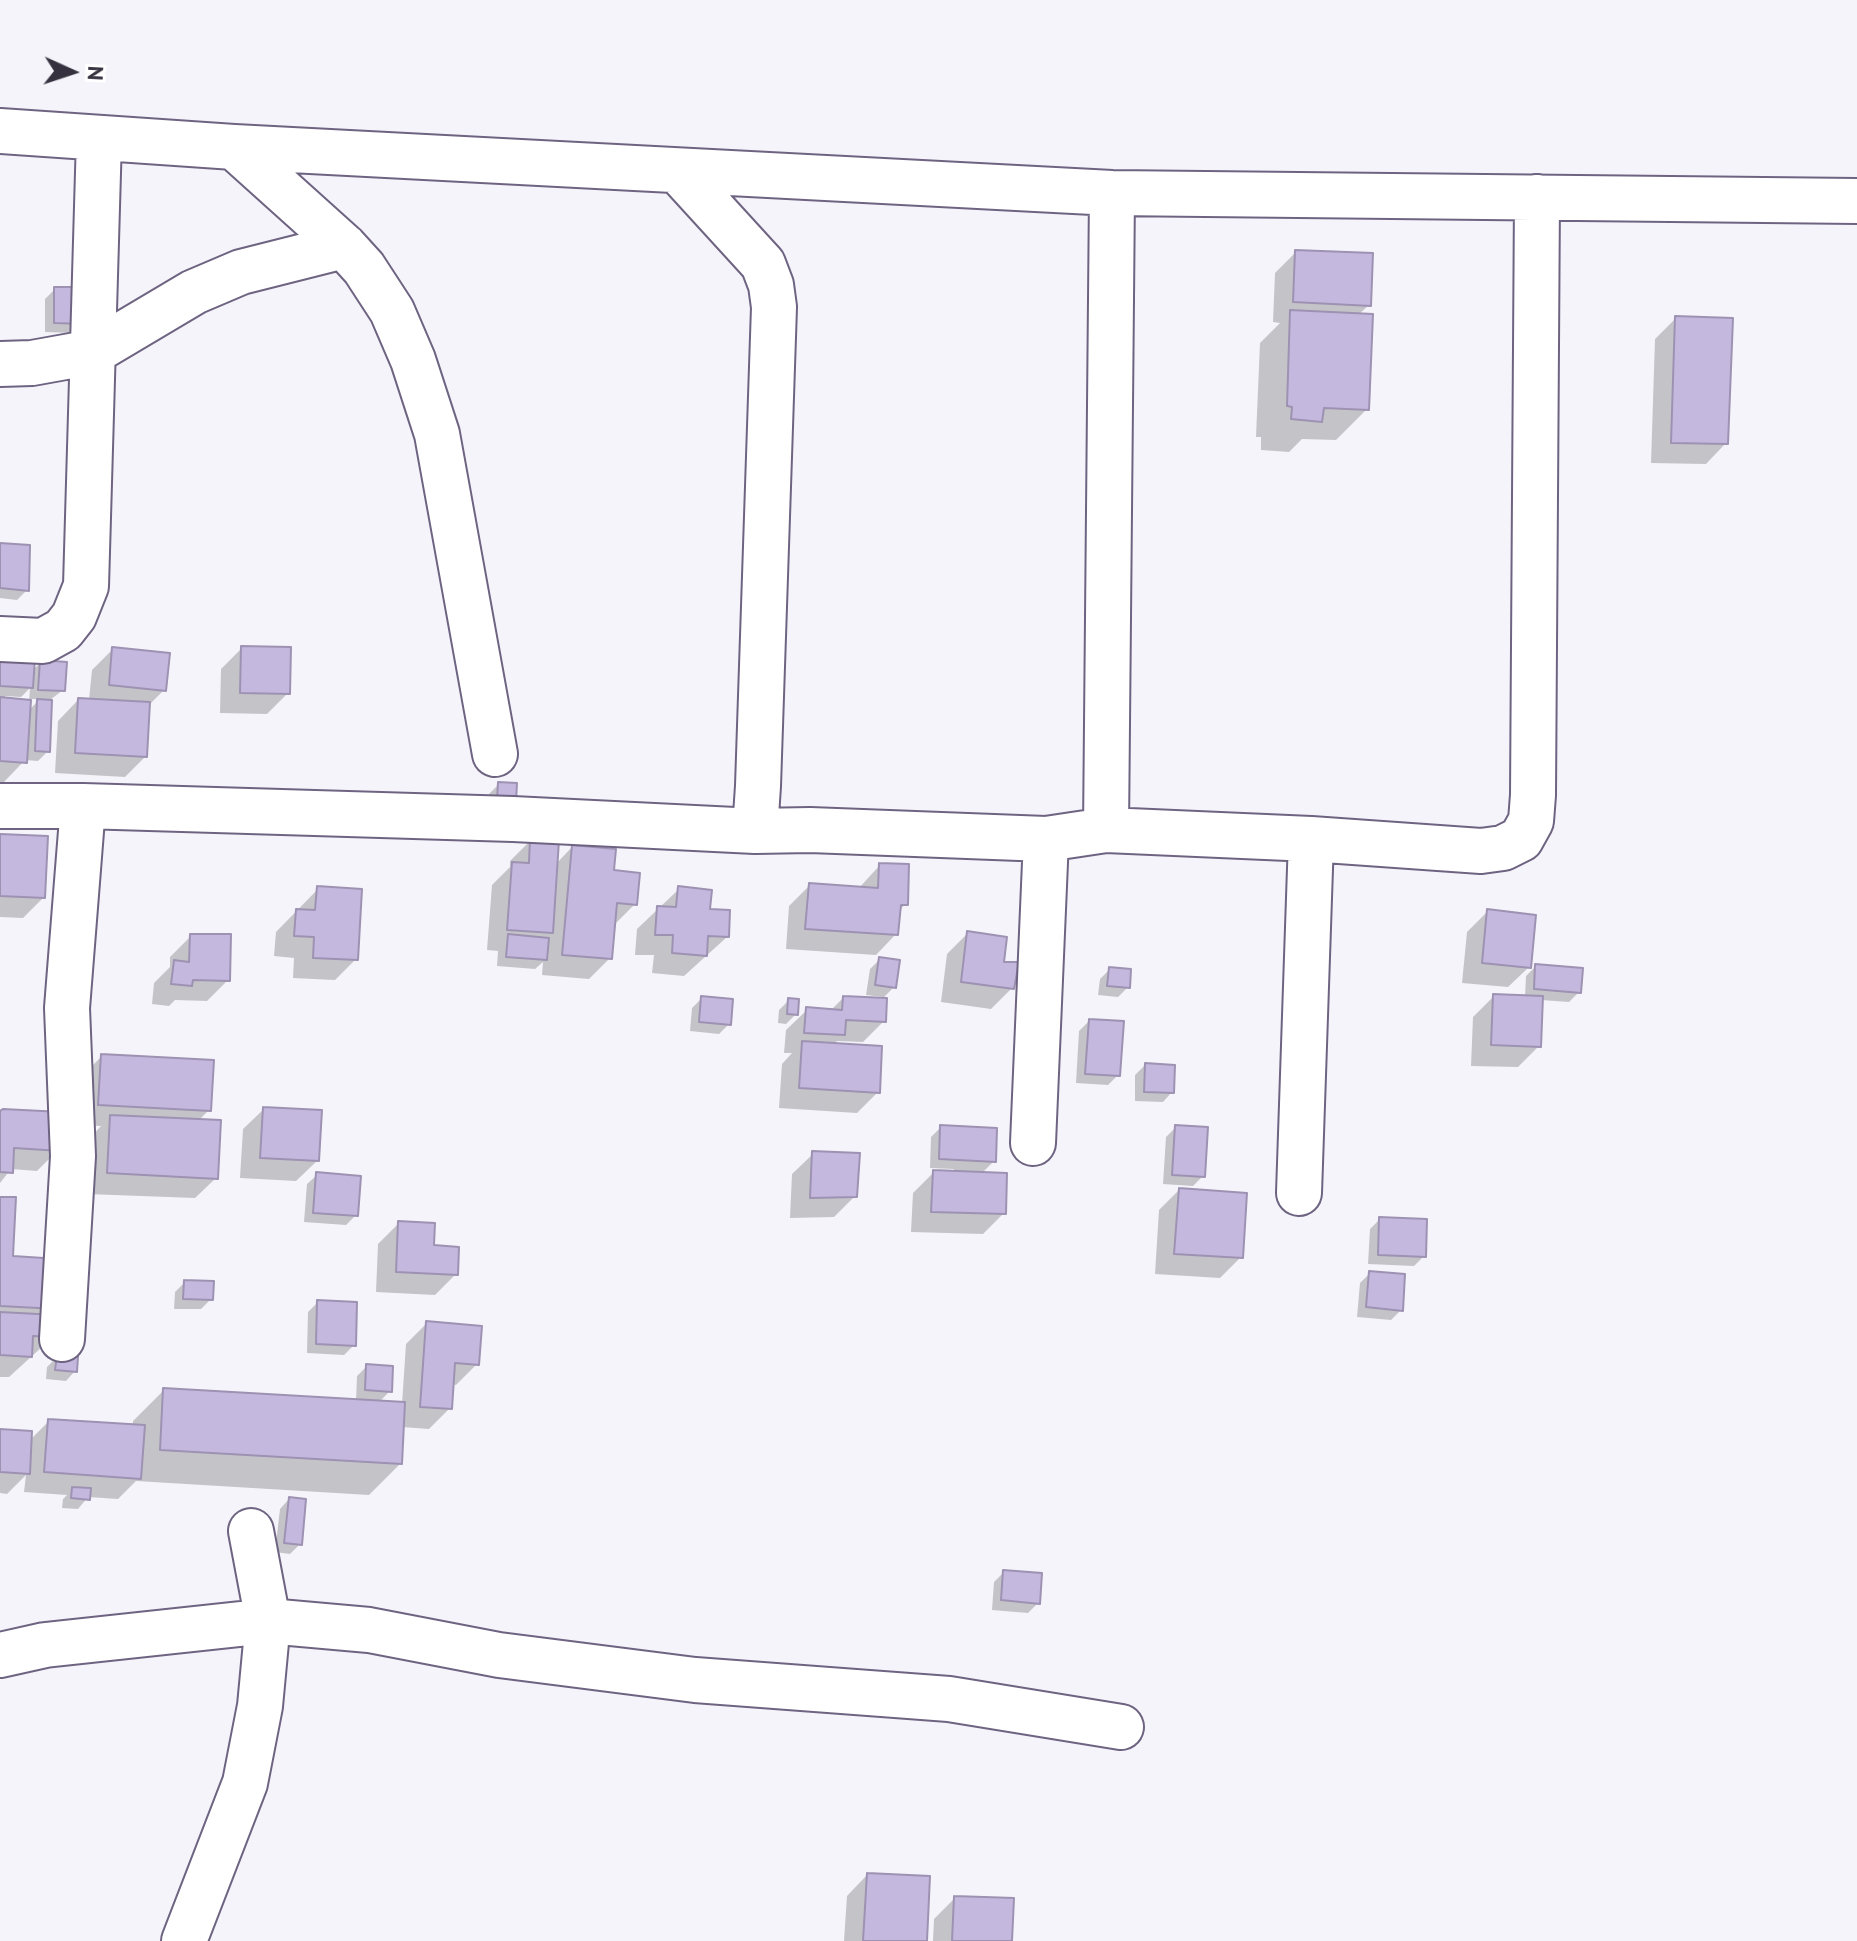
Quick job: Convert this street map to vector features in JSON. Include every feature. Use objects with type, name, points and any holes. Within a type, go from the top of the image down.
[{"type":"street","points":[[0,131],[234,147],[1112,193],[1856,198]]},
{"type":"street","points":[[0,639],[43,641],[63,630],[74,616],[86,586],[99,138]]},
{"type":"street","points":[[234,147],[344,246],[364,268],[392,311],[413,360],[437,434],[495,754]]},
{"type":"street","points":[[678,171],[763,264],[771,285],[774,307],[755,831]]},
{"type":"street","points":[[1106,830],[1112,193]]},
{"type":"street","points":[[0,806],[513,819],[755,831],[810,830],[1046,839],[1106,830],[1311,839],[1481,851],[1503,848],[1521,839],[1531,821],[1537,197]]},
{"type":"street","points":[[0,364],[32,363],[93,352],[206,287],[241,272],[344,246]]},
{"type":"street","points":[[62,1339],[73,1156],[67,1008],[83,806]]},
{"type":"street","points":[[1033,1143],[1046,839]]},
{"type":"street","points":[[1299,1193],[1311,839]]},
{"type":"street","points":[[184,1941],[245,1783],[260,1706],[268,1621],[251,1531]]},
{"type":"street","points":[[0,1655],[45,1645],[268,1621],[369,1630],[499,1655],[695,1680],[949,1699],[1121,1727]]},
{"type":"building","points":[[1295,250],[1373,253],[1371,306],[1293,302]]},
{"type":"building","points":[[54,287],[85,287],[85,324],[54,323]]},
{"type":"building","points":[[1290,310],[1373,314],[1369,410],[1324,408],[1322,422],[1291,419],[1292,407],[1287,406]]},
{"type":"building","points":[[1675,316],[1733,318],[1728,444],[1671,443]]},
{"type":"building","points":[[0,543],[30,545],[29,591],[0,588]]},
{"type":"building","points":[[241,646],[291,647],[290,694],[240,693]]},
{"type":"building","points":[[112,647],[170,653],[166,691],[109,685]]},
{"type":"building","points":[[0,657],[35,658],[33,688],[0,686]]},
{"type":"building","points":[[40,660],[67,662],[65,691],[38,690]]},
{"type":"building","points":[[0,697],[31,700],[27,763],[0,761]]},
{"type":"building","points":[[78,698],[150,702],[147,757],[75,753]]},
{"type":"building","points":[[37,699],[52,700],[50,752],[35,751]]},
{"type":"building","points":[[498,782],[517,783],[516,802],[497,801]]},
{"type":"building","points":[[0,834],[48,836],[45,898],[0,896]]},
{"type":"building","points":[[530,838],[559,840],[553,933],[507,930],[512,862],[529,863]]},
{"type":"building","points":[[572,845],[616,849],[614,870],[640,873],[637,905],[617,903],[612,959],[562,955]]},
{"type":"building","points":[[879,863],[909,864],[908,905],[901,905],[898,935],[805,929],[809,883],[878,888]]},
{"type":"building","points":[[317,886],[362,889],[358,960],[313,958],[314,937],[294,936],[296,909],[315,910]]},
{"type":"building","points":[[678,886],[712,890],[710,909],[730,910],[729,937],[708,936],[707,956],[672,953],[673,935],[655,935],[657,906],[676,907]]},
{"type":"building","points":[[1487,909],[1536,915],[1531,968],[1482,963]]},
{"type":"building","points":[[967,931],[1007,937],[1004,962],[1019,962],[1014,989],[961,982]]},
{"type":"building","points":[[190,934],[231,934],[230,981],[193,980],[192,986],[171,984],[174,960],[189,962]]},
{"type":"building","points":[[508,934],[549,938],[547,960],[506,957]]},
{"type":"building","points":[[879,957],[900,960],[896,988],[875,985]]},
{"type":"building","points":[[1535,964],[1583,968],[1581,993],[1534,989]]},
{"type":"building","points":[[1109,967],[1131,969],[1130,988],[1107,986]]},
{"type":"building","points":[[1493,994],[1543,996],[1541,1047],[1491,1045]]},
{"type":"building","points":[[701,996],[733,999],[731,1025],[699,1022]]},
{"type":"building","points":[[843,996],[887,998],[886,1022],[846,1020],[845,1035],[804,1033],[806,1007],[842,1010]]},
{"type":"building","points":[[788,998],[799,999],[798,1015],[787,1014]]},
{"type":"building","points":[[1089,1019],[1124,1021],[1120,1076],[1085,1074]]},
{"type":"building","points":[[802,1041],[882,1046],[880,1093],[799,1088]]},
{"type":"building","points":[[101,1054],[214,1060],[211,1111],[98,1105]]},
{"type":"building","points":[[1145,1063],[1175,1065],[1174,1093],[1144,1092]]},
{"type":"building","points":[[263,1107],[322,1110],[319,1161],[260,1158]]},
{"type":"building","points":[[0,1111],[62,1112],[60,1151],[14,1148],[13,1173],[0,1172]]},
{"type":"building","points":[[110,1115],[221,1120],[218,1179],[107,1173]]},
{"type":"building","points":[[940,1125],[997,1128],[996,1162],[939,1159]]},
{"type":"building","points":[[1175,1125],[1208,1127],[1205,1177],[1172,1175]]},
{"type":"building","points":[[812,1151],[860,1153],[857,1197],[810,1198]]},
{"type":"building","points":[[933,1170],[1007,1173],[1006,1214],[931,1212]]},
{"type":"building","points":[[316,1172],[361,1176],[358,1216],[313,1213]]},
{"type":"building","points":[[1179,1188],[1247,1193],[1243,1258],[1174,1254]]},
{"type":"building","points":[[0,1197],[16,1197],[13,1256],[59,1259],[56,1309],[0,1306]]},
{"type":"building","points":[[1379,1217],[1427,1219],[1426,1257],[1378,1255]]},
{"type":"building","points":[[398,1221],[435,1223],[434,1245],[459,1247],[458,1275],[396,1272]]},
{"type":"building","points":[[1369,1271],[1405,1274],[1403,1311],[1366,1307]]},
{"type":"building","points":[[184,1280],[214,1281],[213,1300],[183,1299]]},
{"type":"building","points":[[317,1300],[357,1302],[356,1346],[316,1344]]},
{"type":"building","points":[[0,1312],[57,1315],[56,1337],[33,1336],[32,1357],[0,1355]]},
{"type":"building","points":[[426,1321],[482,1326],[479,1365],[455,1363],[452,1409],[420,1407]]},
{"type":"building","points":[[57,1355],[78,1356],[77,1372],[55,1370]]},
{"type":"building","points":[[366,1364],[393,1366],[392,1392],[365,1390]]},
{"type":"building","points":[[163,1388],[405,1402],[402,1464],[160,1450]]},
{"type":"building","points":[[48,1419],[145,1425],[141,1479],[44,1472]]},
{"type":"building","points":[[0,1429],[32,1431],[30,1474],[0,1472]]},
{"type":"building","points":[[72,1487],[91,1488],[90,1500],[71,1498]]},
{"type":"building","points":[[289,1497],[306,1499],[302,1545],[284,1543]]},
{"type":"building","points":[[1003,1570],[1042,1573],[1040,1604],[1001,1600]]},
{"type":"building","points":[[867,1873],[930,1876],[927,1941],[863,1941]]},
{"type":"building","points":[[954,1896],[1014,1898],[1012,1941],[952,1941]]}]
